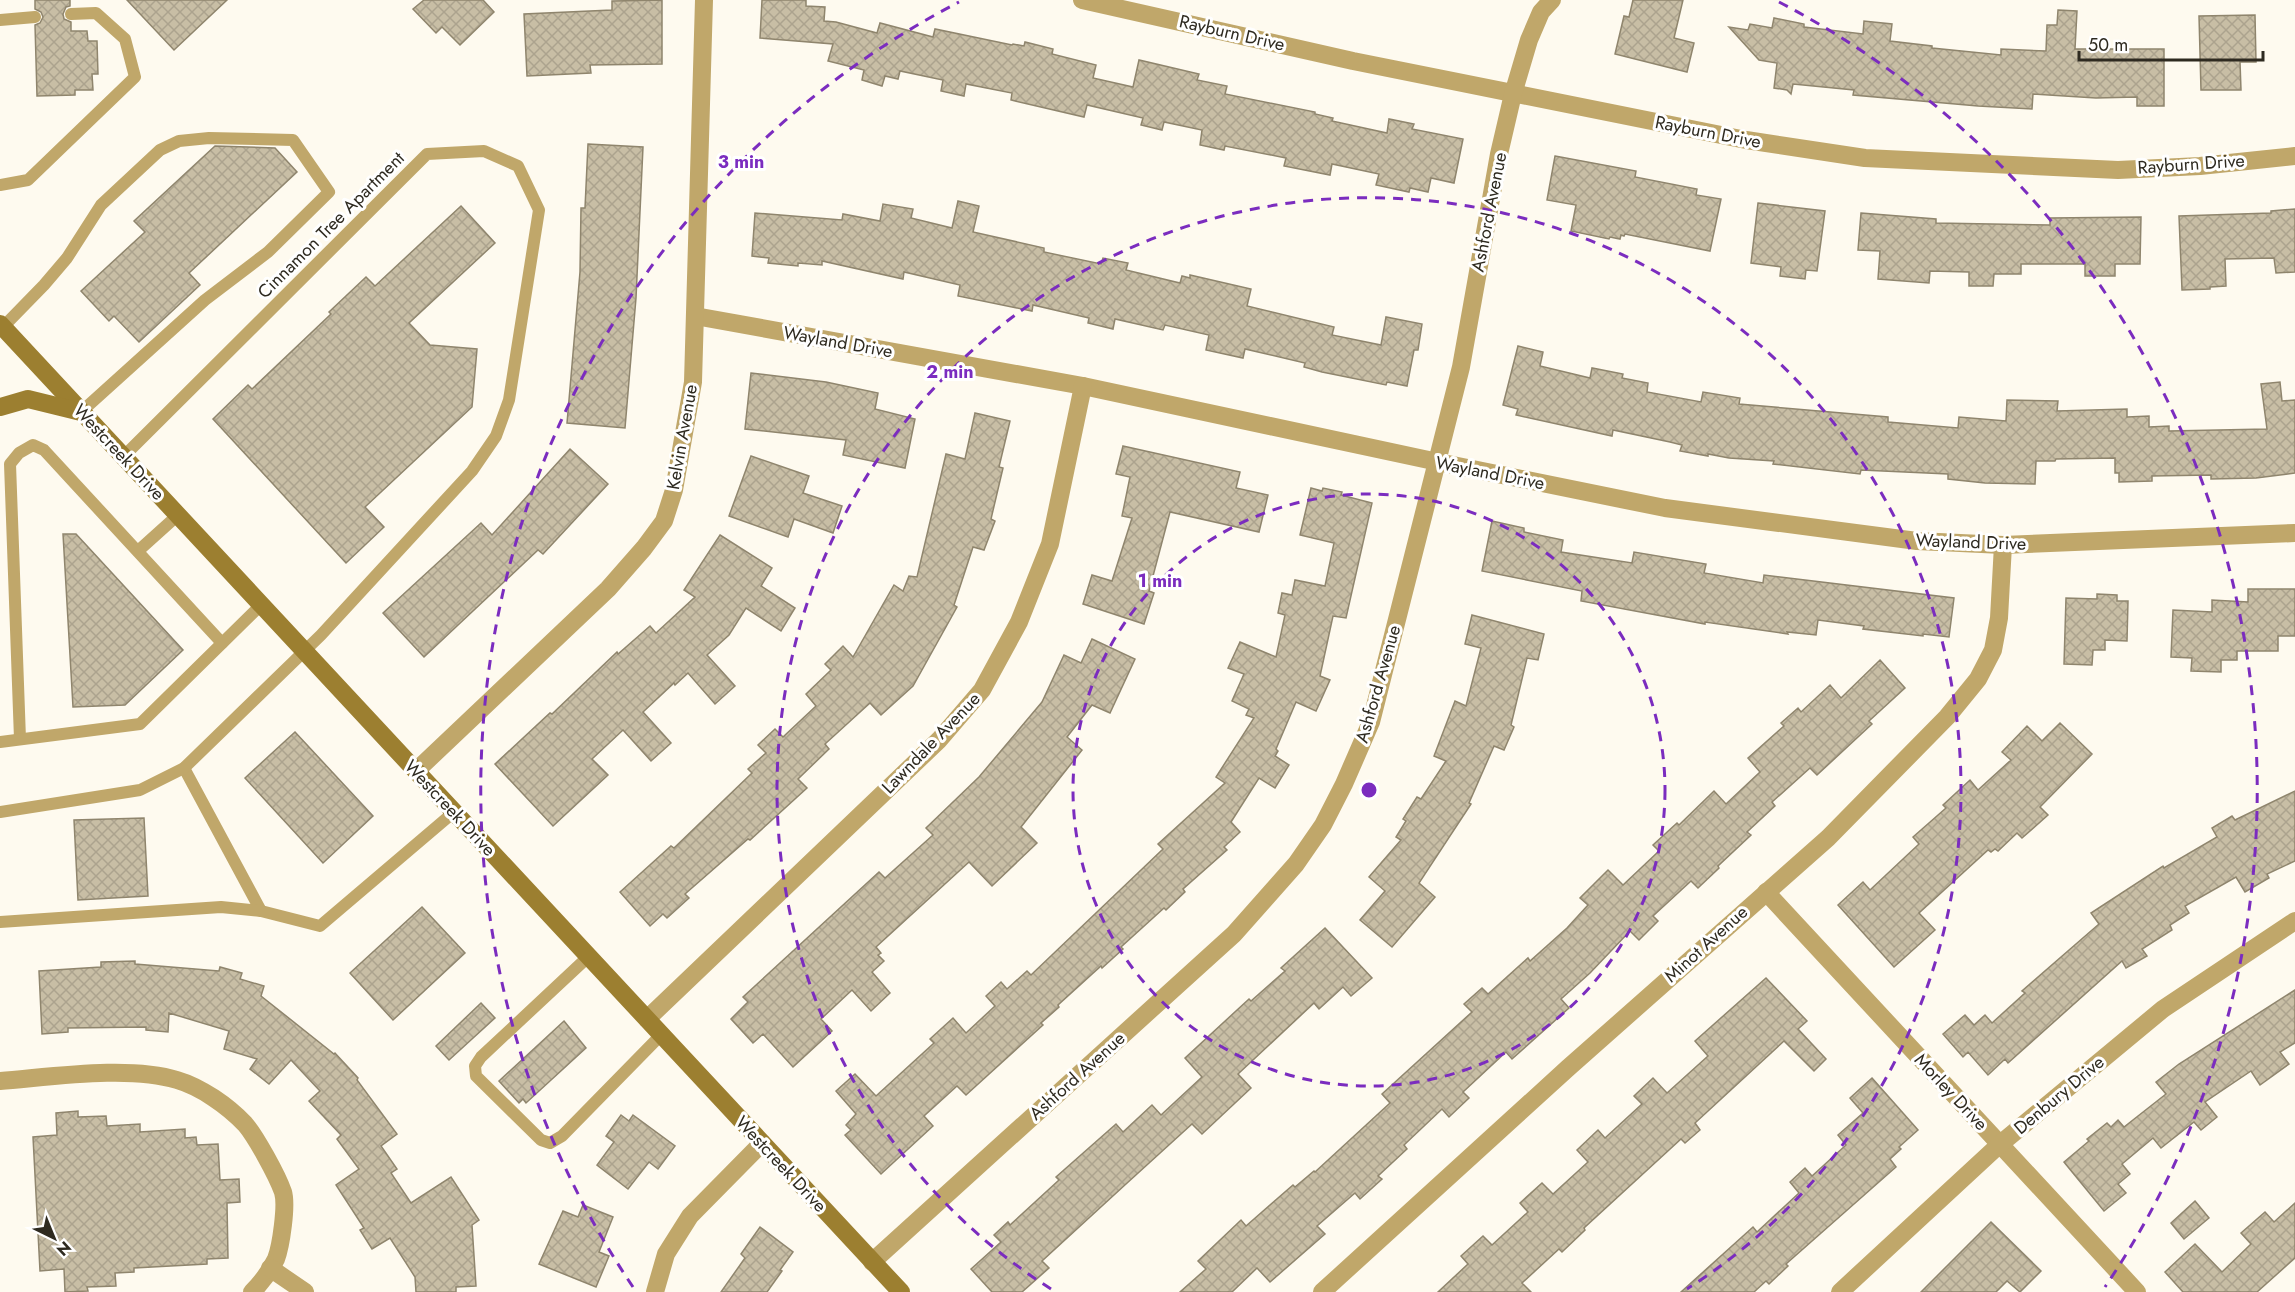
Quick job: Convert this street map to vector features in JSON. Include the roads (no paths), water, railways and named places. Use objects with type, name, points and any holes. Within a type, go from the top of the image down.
[{"type":"street","name":"Kelvin Avenue","points":[[416,771],[608,589],[664,521],[674,490],[693,382],[704,0]]},
{"type":"street","name":"Rayburn Drive","points":[[1082,0],[1132,5],[1353,61],[1514,94],[1746,140],[1865,158],[2118,170],[2200,166],[2295,156]]},
{"type":"street","name":"Ashford Avenue","points":[[872,1262],[1234,934],[1296,864],[1323,825],[1371,722],[1461,367],[1499,154],[1514,94],[1529,40],[1541,12],[1552,0]]},
{"type":"street","name":"Wayland Drive","points":[[695,316],[1083,386],[1665,508],[1917,541],[2003,545],[2295,533]]},
{"type":"street","name":"Westcreek Drive","points":[[1,326],[901,1292]]},
{"type":"street","name":"Lawndale Avenue","points":[[646,1019],[939,740],[982,690],[1019,622],[1050,544],[1083,386]]},
{"type":"street","points":[[0,407],[27,399],[81,411]]},
{"type":"street","name":"Minot Avenue","points":[[1322,1292],[1559,1076],[1828,838],[1947,717],[1978,679],[1993,650],[1999,618],[2003,545]]},
{"type":"street","name":"Morley Drive","points":[[1766,892],[2137,1292]]},
{"type":"street","name":"Denbury Drive","points":[[1840,1292],[1999,1145],[2163,1009],[2295,921]]},
{"type":"street","points":[[0,1081],[97,1073],[175,1079],[203,1090],[245,1125],[274,1171],[283,1193],[285,1212],[276,1258],[261,1284],[252,1292]]},
{"type":"street","points":[[655,1292],[666,1254],[690,1216],[762,1143]]},
{"type":"street","points":[[270,1268],[305,1292]]},
{"type":"lane","points":[[0,185],[28,180],[135,77],[125,39],[96,13],[71,14]]},
{"type":"lane","points":[[3,19],[35,17]]},
{"type":"lane","points":[[1,326],[44,285],[67,258],[101,205],[160,150],[179,141],[209,138],[293,140],[329,192],[268,252],[205,300],[81,411]]},
{"type":"lane","name":"Cinnamon Tree Apartment","points":[[0,812],[140,790],[184,768],[304,651],[472,471],[496,436],[509,400],[539,210],[518,166],[484,151],[427,154],[123,457]]},
{"type":"lane","points":[[20,739],[10,464],[19,453],[33,445],[44,450],[222,643]]},
{"type":"lane","points":[[138,551],[178,515]]},
{"type":"lane","points":[[0,742],[140,724],[261,605]]},
{"type":"lane","points":[[184,768],[261,911]]},
{"type":"lane","points":[[0,922],[221,906],[261,911],[320,926],[454,812]]},
{"type":"lane","points":[[588,957],[481,1057],[475,1066],[476,1076],[541,1140],[550,1143],[562,1136],[661,1035]]}]
